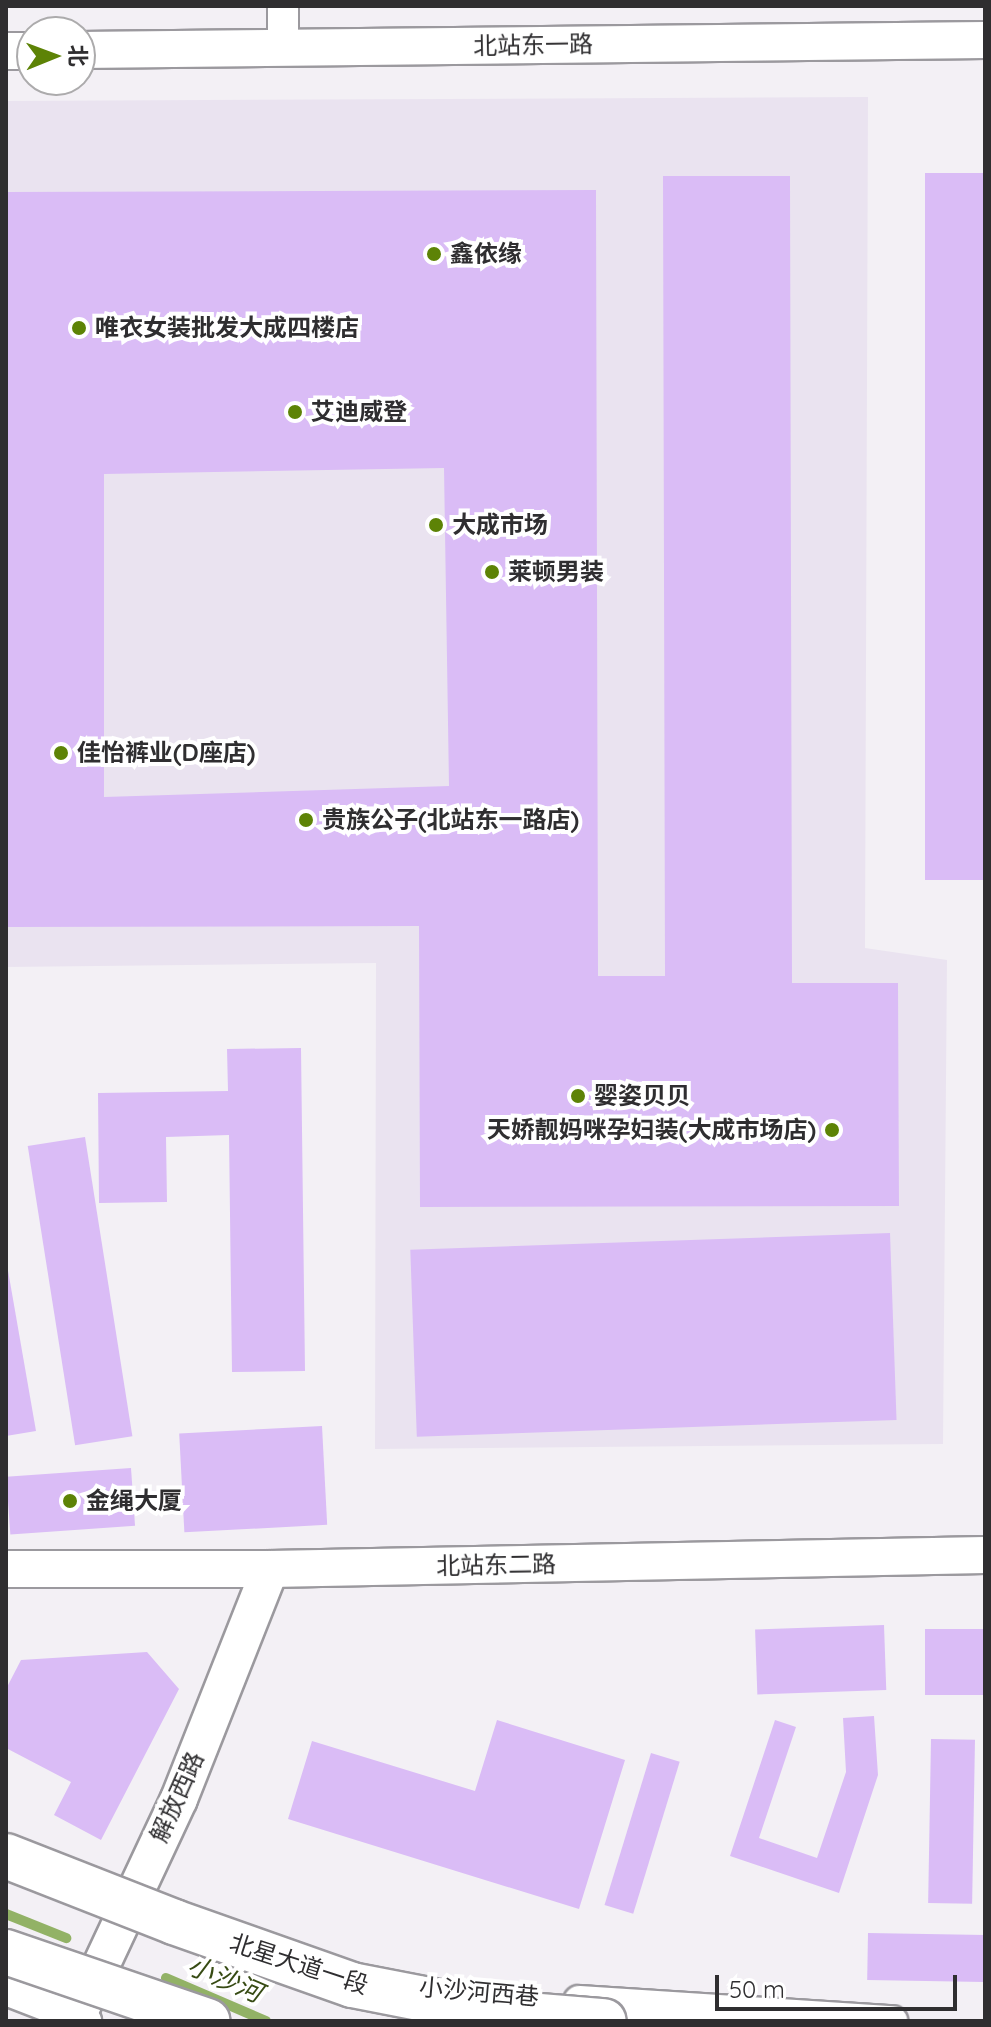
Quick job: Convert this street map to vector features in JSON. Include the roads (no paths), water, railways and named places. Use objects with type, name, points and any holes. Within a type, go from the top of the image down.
[{"type":"highway","name":"北星大道一段","points":[[6,1856],[174,1922],[352,1985],[491,2012],[604,2021]]},
{"type":"highway","points":[[6,1952],[207,2021]]},
{"type":"street","points":[[283,6],[283,48]]},
{"type":"street","name":"北站东一路","points":[[96,50],[985,40]]},
{"type":"street","name":"北站东二路","points":[[6,1569],[270,1569],[985,1555]]},
{"type":"street","name":"解放西路","points":[[80,2020],[123,1913],[179,1799],[270,1569]]},
{"type":"street","name":"小沙河西巷","points":[[123,1913],[334,1972],[421,1988],[892,2021]]},
{"type":"street","points":[[6,1990],[80,2020]]},
{"type":"waterway","name":"小沙河","points":[[6,1914],[66,1938]]},
{"type":"waterway","name":"小沙河","points":[[166,1978],[266,2021]]},
{"type":"place","name":"鑫依缘","points":[[434,254]]},
{"type":"place","name":"唯衣女装批发大成四楼店","points":[[79,328]]},
{"type":"place","name":"艾迪威登","points":[[295,412]]},
{"type":"place","name":"大成市场","points":[[436,525]]},
{"type":"place","name":"莱顿男装","points":[[492,572]]},
{"type":"place","name":"佳怡裤业(D座店)","points":[[61,753]]},
{"type":"place","name":"贵族公子(北站东一路店)","points":[[306,820]]},
{"type":"place","name":"婴姿贝贝","points":[[578,1096]]},
{"type":"place","name":"天娇靓妈咪孕妇装(大成市场店)","points":[[832,1130]]},
{"type":"place","name":"金绳大厦","points":[[70,1501]]}]
